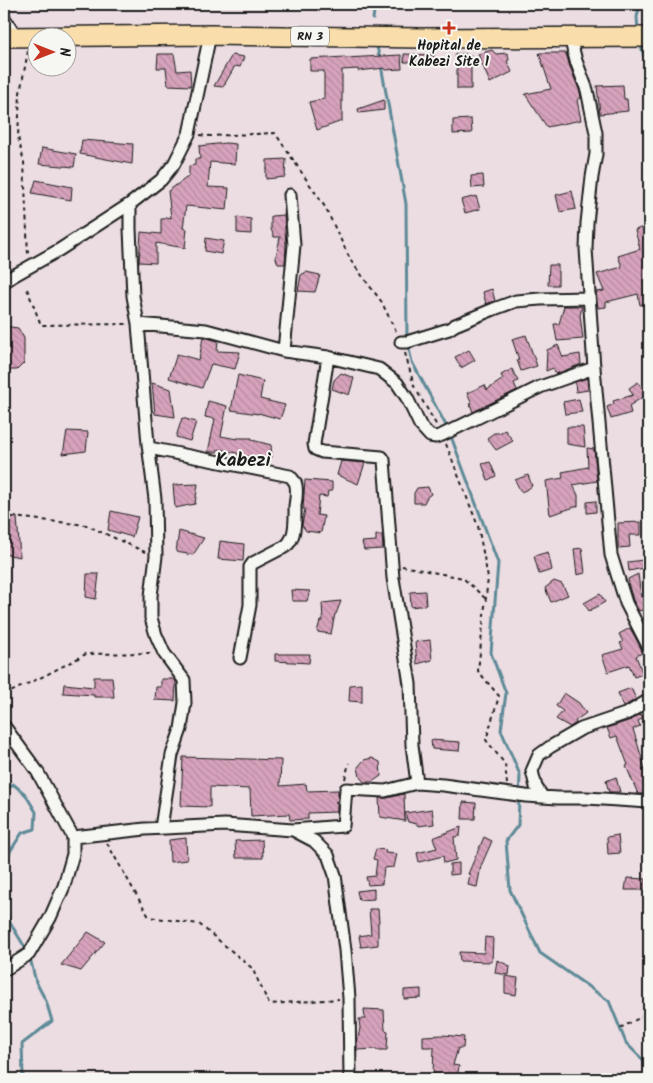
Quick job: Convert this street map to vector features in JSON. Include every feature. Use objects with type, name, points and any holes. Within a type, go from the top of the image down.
[{"type":"highway","name":"RN 3","points":[[17,37],[210,35],[421,38],[649,37]]},
{"type":"street","points":[[4,18],[17,37]]},
{"type":"street","points":[[4,282],[130,204],[161,180],[174,164],[189,134],[210,35]]},
{"type":"street","points":[[570,36],[576,61],[587,90],[596,133],[596,154],[592,177],[586,249],[594,368],[611,555],[626,603],[649,651]]},
{"type":"street","points":[[284,351],[294,245],[290,195]]},
{"type":"street","points":[[130,204],[133,296],[138,324],[155,499],[156,556],[150,596],[151,618],[164,653],[184,680],[185,703],[181,730],[172,755],[161,828]]},
{"type":"street","points":[[401,342],[407,342],[449,329],[516,301],[589,298]]},
{"type":"street","points":[[138,324],[206,330],[284,351],[328,357],[379,369],[397,383],[407,398],[420,425],[430,436],[436,437],[540,387],[594,368]]},
{"type":"street","points":[[328,357],[314,447],[322,452],[382,457],[384,460],[393,578],[410,684],[412,745],[417,783]]},
{"type":"street","points":[[149,448],[290,476],[294,481],[296,488],[294,530],[291,540],[285,547],[253,563],[250,567],[250,605],[240,658]]},
{"type":"street","points":[[542,796],[536,787],[532,771],[539,755],[581,729],[628,713],[649,700]]},
{"type":"street","points":[[4,726],[37,771],[73,837],[73,854],[64,886],[50,918],[29,954],[4,970]]},
{"type":"street","points":[[73,837],[161,828],[225,825],[293,830],[343,826],[346,789],[385,791],[417,783],[526,796],[649,802]]},
{"type":"street","points":[[293,830],[314,841],[328,855],[335,875],[349,998],[350,1079]]},
{"type":"path","points":[[17,37],[20,94],[18,137],[24,162],[28,267]]},
{"type":"path","points":[[189,134],[210,136],[275,133],[325,207],[351,261],[381,301],[401,342],[415,388],[442,435],[478,526],[488,578],[478,671],[499,696],[486,740],[505,764],[508,793]]},
{"type":"path","points":[[26,290],[41,326],[138,324]]},
{"type":"path","points":[[4,516],[86,525],[156,556]]},
{"type":"path","points":[[392,564],[463,578],[486,600]]},
{"type":"path","points":[[4,695],[46,676],[86,654],[164,653]]},
{"type":"path","points":[[346,789],[345,777],[349,763]]},
{"type":"path","points":[[101,834],[149,917],[199,924],[252,968],[269,1004],[349,998]]},
{"type":"path","points":[[620,1028],[649,1013]]},
{"type":"building","points":[[492,50],[496,54],[508,53],[509,60],[507,61],[512,72],[490,83],[478,54]]},
{"type":"building","points":[[539,53],[566,53],[580,92],[581,98],[577,100],[581,120],[547,127],[525,94],[551,89]]},
{"type":"building","points":[[158,54],[174,54],[177,71],[190,70],[191,86],[168,85],[166,68],[157,68]]},
{"type":"building","points":[[404,54],[434,55],[434,62],[404,62]]},
{"type":"building","points":[[455,54],[471,56],[471,89],[457,89]]},
{"type":"building","points":[[232,55],[244,57],[240,67],[235,66],[223,87],[214,86]]},
{"type":"building","points":[[401,55],[402,69],[342,70],[342,121],[317,130],[309,102],[324,99],[324,71],[310,71],[310,59]]},
{"type":"building","points":[[623,85],[624,99],[627,99],[628,111],[600,114],[597,86]]},
{"type":"building","points":[[384,100],[384,110],[359,113],[358,109]]},
{"type":"building","points":[[471,119],[472,133],[453,134],[453,120]]},
{"type":"building","points":[[82,140],[133,144],[132,164],[80,154]]},
{"type":"building","points":[[226,143],[236,144],[235,164],[210,162],[208,187],[229,188],[227,210],[186,206],[183,228],[187,229],[185,248],[156,243],[156,263],[139,262],[141,232],[161,234],[161,219],[171,218],[168,191],[189,176],[189,166],[195,165],[195,159],[200,159],[199,146]]},
{"type":"building","points":[[42,148],[76,154],[74,167],[39,164]]},
{"type":"building","points":[[286,159],[285,177],[266,179],[267,160]]},
{"type":"building","points":[[483,175],[484,187],[472,188],[471,176]]},
{"type":"building","points":[[36,180],[72,187],[71,200],[32,193]]},
{"type":"building","points":[[572,191],[576,209],[560,212],[556,195]]},
{"type":"building","points":[[476,196],[480,209],[465,213],[461,200]]},
{"type":"building","points":[[284,215],[285,264],[278,264],[276,258],[280,237],[274,237],[271,229],[271,216]]},
{"type":"building","points":[[237,217],[251,219],[251,234],[237,233]]},
{"type":"building","points":[[649,225],[649,303],[640,305],[638,294],[606,302],[606,307],[598,308],[596,292],[604,291],[597,274],[622,267],[618,256],[640,249],[635,230]]},
{"type":"building","points":[[206,238],[224,241],[221,254],[205,251]]},
{"type":"building","points":[[549,265],[558,265],[558,285],[548,285]]},
{"type":"building","points":[[306,272],[320,275],[315,292],[298,291],[301,275]]},
{"type":"building","points":[[492,289],[495,301],[486,304],[483,292]]},
{"type":"building","points":[[564,306],[582,307],[580,315],[583,339],[557,341],[554,324],[559,324]]},
{"type":"building","points":[[4,326],[18,328],[24,338],[24,363],[17,370],[4,370]]},
{"type":"building","points":[[526,335],[537,366],[521,371],[512,339]]},
{"type":"building","points":[[203,337],[218,341],[217,351],[240,352],[235,369],[211,364],[202,388],[169,378],[177,354],[199,360]]},
{"type":"building","points":[[558,345],[563,357],[580,354],[581,364],[556,374],[553,368],[546,371],[547,350]]},
{"type":"building","points":[[469,350],[475,360],[461,368],[455,357]]},
{"type":"building","points":[[512,369],[518,381],[514,383],[517,390],[473,412],[470,404],[472,403],[467,393],[485,385],[487,390],[503,379],[501,375]]},
{"type":"building","points":[[341,373],[354,378],[349,395],[332,389],[334,380]]},
{"type":"building","points":[[238,375],[263,381],[260,399],[285,405],[280,419],[258,413],[231,410]]},
{"type":"building","points":[[587,378],[588,390],[576,392],[575,382]]},
{"type":"building","points":[[638,382],[642,388],[649,384],[649,393],[629,406],[631,413],[611,419],[607,407],[614,404],[613,401],[633,395],[629,388]]},
{"type":"building","points":[[152,383],[171,389],[175,417],[155,414]]},
{"type":"building","points":[[579,399],[582,412],[565,414],[563,402]]},
{"type":"building","points":[[208,401],[227,406],[221,436],[237,439],[252,438],[252,440],[271,445],[272,457],[266,463],[257,462],[251,456],[239,457],[237,453],[218,449],[217,452],[208,452],[215,419],[205,417]]},
{"type":"building","points":[[182,418],[196,422],[190,441],[176,437]]},
{"type":"building","points":[[567,427],[583,427],[585,447],[567,444]]},
{"type":"building","points":[[505,430],[513,441],[496,450],[487,438],[494,433]]},
{"type":"building","points":[[67,431],[88,432],[86,451],[63,454]]},
{"type":"building","points":[[587,448],[594,449],[597,481],[573,485],[578,495],[578,506],[550,515],[546,481],[563,478],[562,472],[588,467]]},
{"type":"building","points":[[341,461],[365,463],[358,484],[337,475]]},
{"type":"building","points":[[490,462],[496,476],[488,480],[482,464]]},
{"type":"building","points":[[528,475],[532,486],[521,492],[515,480]]},
{"type":"building","points":[[305,480],[332,482],[332,491],[328,491],[327,497],[319,496],[317,515],[324,516],[321,533],[306,531],[302,525],[305,509],[303,508]]},
{"type":"building","points":[[198,484],[195,504],[175,508],[173,485]]},
{"type":"building","points":[[428,487],[431,494],[424,503],[414,503],[414,493],[417,488]]},
{"type":"building","points":[[596,501],[596,512],[587,513],[587,502]]},
{"type":"building","points":[[111,511],[138,517],[132,537],[108,530]]},
{"type":"building","points":[[4,516],[17,517],[20,557],[4,554]]},
{"type":"building","points":[[641,522],[641,535],[629,535],[630,547],[618,548],[618,523]]},
{"type":"building","points":[[179,531],[204,538],[193,555],[176,552]]},
{"type":"building","points":[[376,535],[382,535],[383,549],[364,550],[362,542],[376,541]]},
{"type":"building","points":[[220,541],[244,544],[243,561],[218,559]]},
{"type":"building","points":[[582,548],[585,573],[577,575],[574,549]]},
{"type":"building","points":[[548,552],[552,570],[539,574],[534,556]]},
{"type":"building","points":[[643,560],[644,568],[629,571],[628,562]]},
{"type":"building","points":[[87,574],[99,574],[96,599],[86,597]]},
{"type":"building","points":[[638,574],[641,597],[647,595],[649,600],[649,608],[639,611],[633,600],[628,583],[628,579]]},
{"type":"building","points":[[554,581],[562,584],[568,595],[551,602],[545,588]]},
{"type":"building","points":[[291,590],[310,591],[307,601],[292,601]]},
{"type":"building","points":[[425,591],[426,605],[411,607],[410,592]]},
{"type":"building","points":[[600,594],[605,602],[589,611],[584,603]]},
{"type":"building","points":[[341,601],[335,614],[331,634],[317,632],[320,621],[323,621],[322,603]]},
{"type":"building","points":[[630,628],[641,648],[642,653],[636,656],[643,674],[634,677],[629,665],[608,672],[602,655],[623,649],[620,643],[623,642],[619,634]]},
{"type":"building","points":[[430,640],[432,660],[417,664],[415,642]]},
{"type":"building","points":[[275,654],[310,654],[309,663],[275,661]]},
{"type":"building","points":[[94,677],[112,677],[114,697],[94,697],[94,695],[63,693],[64,684],[94,687]]},
{"type":"building","points":[[161,679],[174,679],[176,682],[175,701],[155,700],[156,687],[161,687]]},
{"type":"building","points":[[362,684],[362,702],[349,701],[350,685]]},
{"type":"building","points":[[631,688],[636,699],[623,707],[618,693]]},
{"type":"building","points":[[564,693],[579,703],[586,713],[570,727],[556,719],[563,711],[556,706]]},
{"type":"building","points":[[641,714],[643,718],[638,721],[640,726],[633,729],[649,778],[649,793],[646,794],[638,794],[626,766],[628,765],[617,736],[611,738],[607,728],[631,720]]},
{"type":"building","points":[[431,740],[460,742],[459,751],[432,749]]},
{"type":"building","points":[[183,757],[281,760],[280,786],[306,784],[307,791],[338,790],[338,801],[335,802],[337,802],[337,812],[308,813],[308,819],[290,820],[289,814],[251,816],[250,789],[210,787],[210,807],[181,806]]},
{"type":"building","points":[[372,758],[380,762],[381,776],[372,782],[364,782],[360,777],[358,767],[364,760]]},
{"type":"building","points":[[616,777],[620,792],[609,792],[606,781]]},
{"type":"building","points":[[404,794],[405,821],[380,817],[379,798]]},
{"type":"building","points":[[463,802],[476,803],[475,819],[462,819]]},
{"type":"building","points":[[432,809],[434,824],[418,826],[408,822],[405,813]]},
{"type":"building","points":[[461,827],[460,836],[454,837],[456,860],[444,863],[443,856],[419,862],[417,853],[437,848],[433,838]]},
{"type":"building","points":[[618,835],[620,853],[608,854],[607,837]]},
{"type":"building","points":[[484,837],[492,841],[481,866],[477,887],[468,885],[470,874],[468,874]]},
{"type":"building","points":[[186,838],[187,860],[170,862],[169,840]]},
{"type":"building","points":[[262,840],[263,858],[236,858],[235,841]]},
{"type":"building","points":[[376,849],[386,850],[385,853],[397,854],[394,867],[384,868],[382,884],[368,885],[366,877],[375,876],[377,860],[373,859]]},
{"type":"building","points":[[459,863],[459,874],[450,875],[450,864]]},
{"type":"building","points":[[627,878],[646,879],[645,890],[625,890]]},
{"type":"building","points":[[374,889],[374,899],[359,900],[357,891]]},
{"type":"building","points":[[369,909],[378,909],[378,945],[361,947],[359,936],[371,934]]},
{"type":"building","points":[[88,932],[105,942],[81,971],[61,965]]},
{"type":"building","points":[[485,937],[493,938],[492,962],[460,961],[459,952],[484,953]]},
{"type":"building","points":[[497,960],[510,966],[509,975],[495,973]]},
{"type":"building","points":[[505,976],[518,978],[516,995],[505,993]]},
{"type":"building","points":[[421,989],[421,998],[404,999],[404,990]]},
{"type":"building","points":[[364,1009],[384,1010],[385,1030],[388,1031],[387,1050],[357,1050],[360,1028],[359,1019],[365,1019]]},
{"type":"building","points":[[423,1036],[464,1037],[463,1048],[458,1048],[453,1065],[459,1066],[457,1078],[433,1074],[434,1047],[423,1047]]},
{"type":"waterway","points":[[373,19],[375,4]]},
{"type":"waterway","points":[[638,31],[637,17],[640,4]]},
{"type":"waterway","points":[[640,42],[649,70]]},
{"type":"waterway","points":[[377,47],[380,59]]},
{"type":"waterway","points":[[381,65],[406,204],[407,339]]},
{"type":"waterway","points":[[408,345],[412,362],[449,431],[498,563],[491,653],[506,693],[501,730],[520,775],[518,825],[506,841],[510,890],[540,953],[609,1001],[626,1043],[649,1066]]},
{"type":"waterway","points":[[4,793],[13,784],[25,794],[36,812],[35,829],[22,833],[11,850],[4,866]]},
{"type":"waterway","points":[[4,902],[9,921],[29,954],[36,982],[46,1001],[52,1021],[22,1044],[23,1076],[25,1079]]},
{"type":"place","name":"Hopital de Kabezi Site 1","points":[[449,28]]},
{"type":"district","name":"Kabezi","points":[[243,461]]}]
